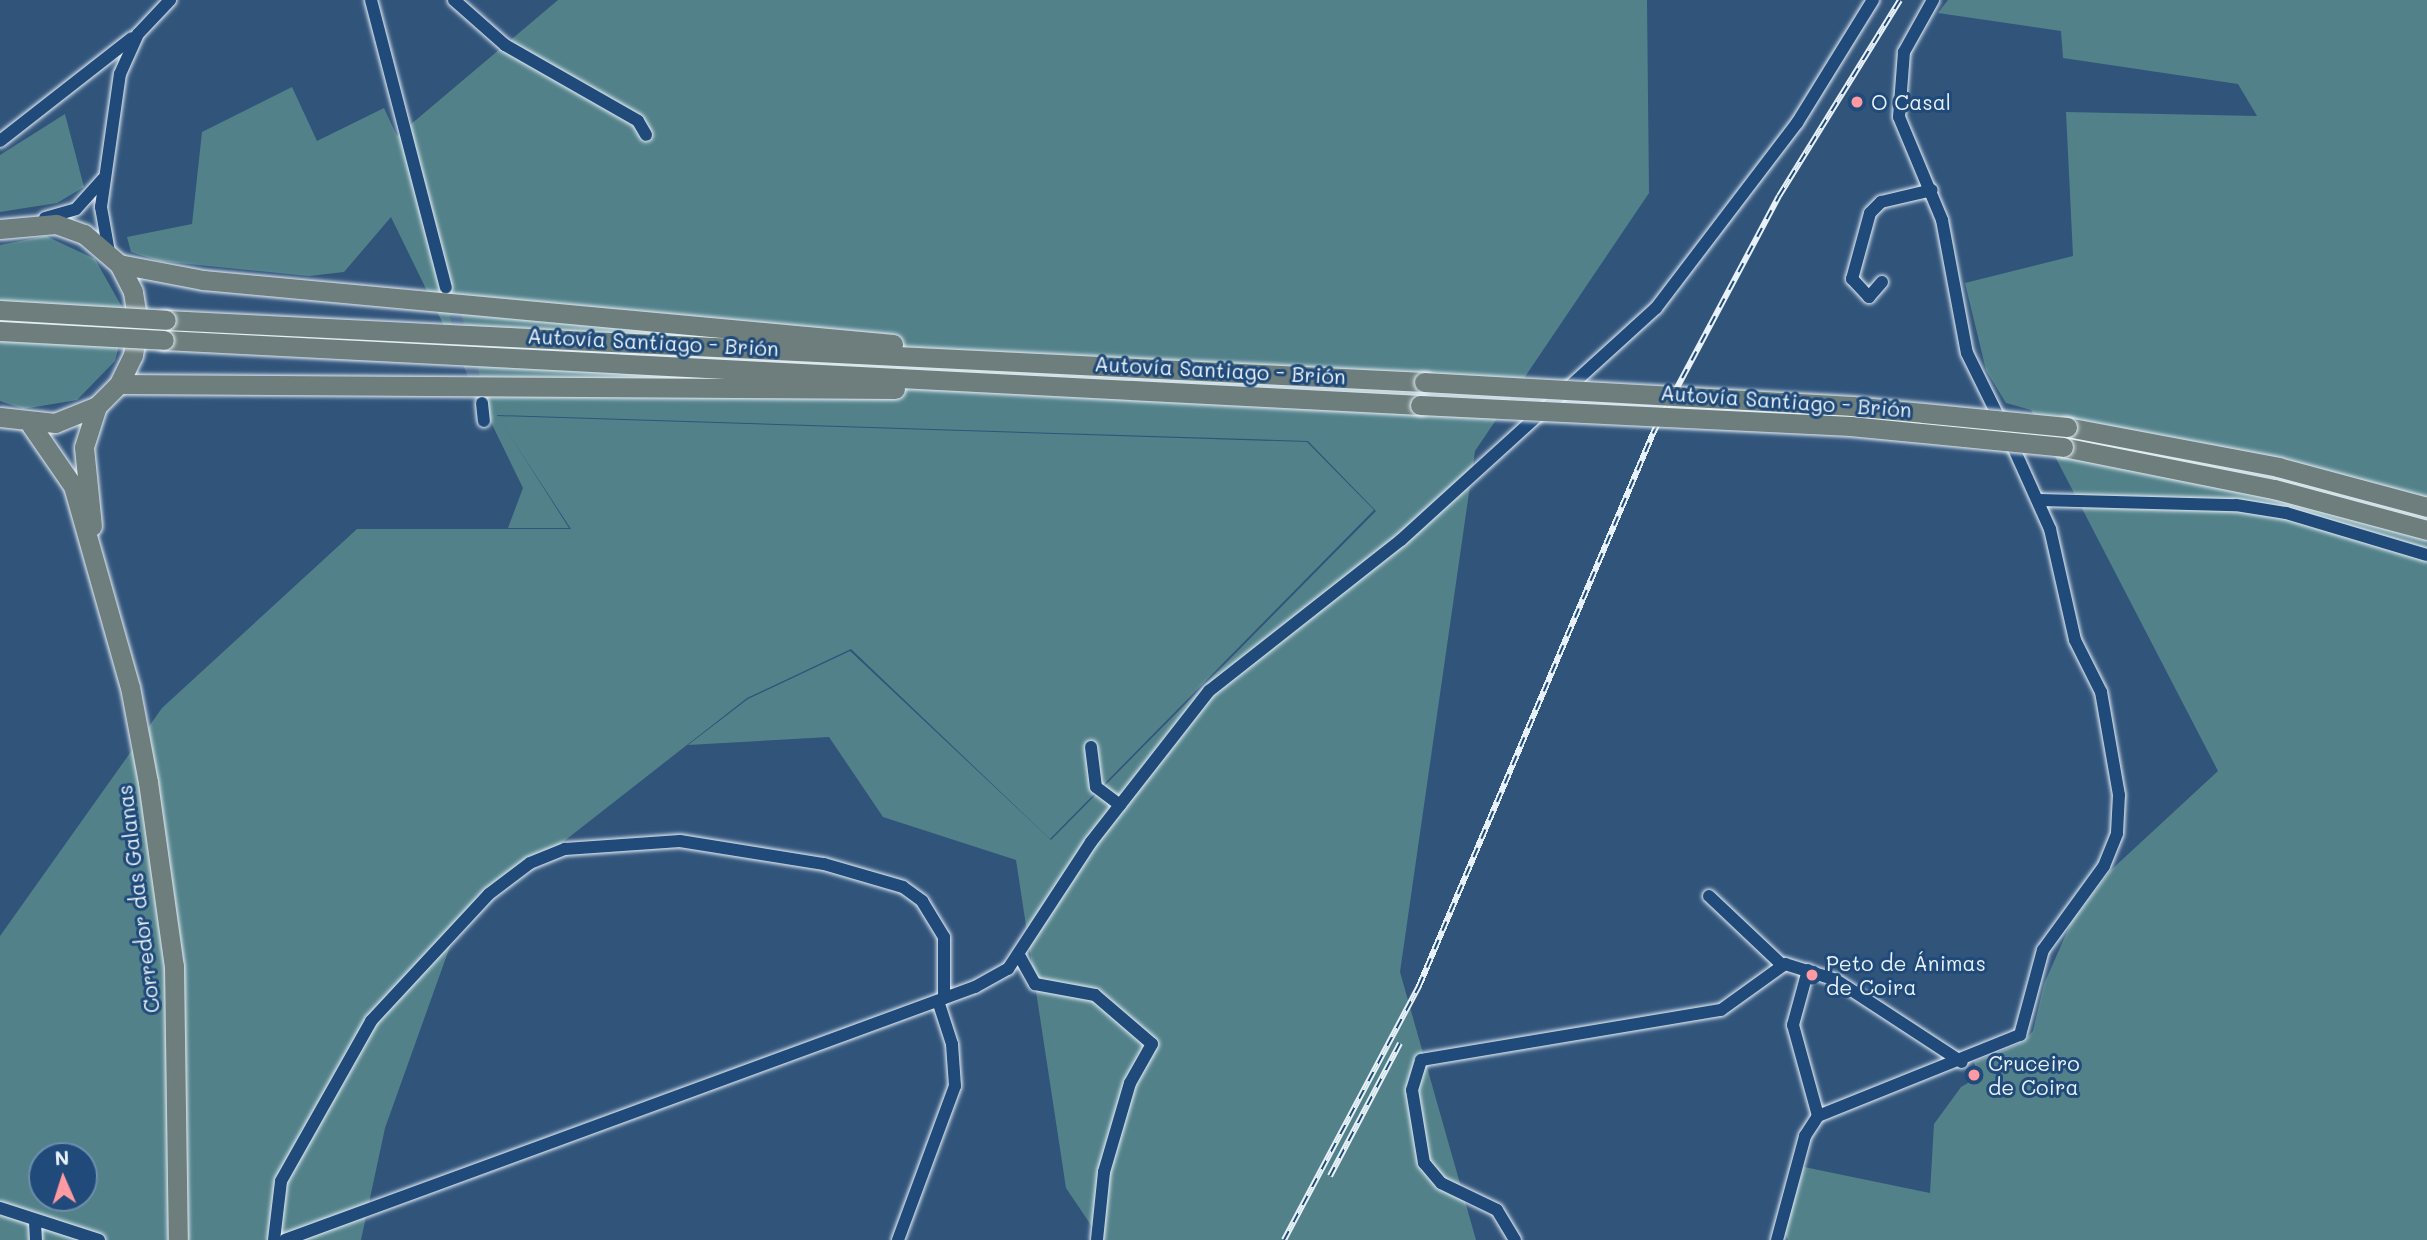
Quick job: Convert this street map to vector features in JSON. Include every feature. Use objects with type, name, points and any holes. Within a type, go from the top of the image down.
[{"type":"highway","points":[[0,229],[25,223],[85,234],[114,258],[134,292],[138,324],[134,355],[119,384],[97,405],[55,423],[11,424]]},
{"type":"highway","points":[[114,258],[203,280],[926,347],[976,360]]},
{"type":"highway","name":"Autovía Santiago - Brión","points":[[0,310],[1852,406],[2067,427],[2278,467],[2427,507]]},
{"type":"highway","name":"Autovía Santiago - Brión","points":[[0,331],[1824,424],[2063,447],[2274,489],[2427,530]]},
{"type":"highway","points":[[119,384],[972,390],[1000,381]]},
{"type":"highway","points":[[95,558],[84,447],[97,405]]},
{"type":"highway","points":[[11,424],[64,465],[95,558]]},
{"type":"highway","name":"Corredor das Galanas","points":[[95,558],[130,687],[167,911],[175,990],[178,1231]]},
{"type":"street","points":[[0,141],[138,34],[170,0]]},
{"type":"street","points":[[371,0],[446,287]]},
{"type":"street","points":[[454,0],[505,45],[638,121],[646,135]]},
{"type":"street","points":[[285,1240],[941,1000],[996,977],[1020,957],[1119,805],[1209,691],[1401,540],[1656,308],[1797,123],[1873,0]]},
{"type":"street","points":[[1777,1240],[1805,1136],[1818,1116],[2012,1041],[2026,1025],[2043,950],[2104,866],[2119,819],[2101,692],[2075,640],[2040,500],[1968,353],[1931,190],[1899,117],[1904,52],[1933,0]]},
{"type":"street","points":[[114,258],[104,179],[120,74],[138,34]]},
{"type":"street","points":[[25,223],[76,209],[104,179]]},
{"type":"street","points":[[1882,282],[1869,297],[1852,279],[1870,213],[1881,201],[1931,190]]},
{"type":"street","points":[[482,402],[484,421]]},
{"type":"street","points":[[2040,500],[2236,505],[2427,555]]},
{"type":"street","points":[[1091,747],[1096,787],[1119,805]]},
{"type":"street","points":[[275,1240],[281,1181],[371,1021],[489,894],[530,863],[565,849],[680,841],[824,864],[903,887],[922,901],[944,937],[941,1000],[952,1044],[955,1086],[898,1240]]},
{"type":"street","points":[[1709,896],[1782,965],[1808,970],[1919,1030],[1962,1062]]},
{"type":"street","points":[[1020,957],[1035,984],[1096,995],[1152,1044],[1130,1083],[1104,1172],[1097,1240]]},
{"type":"street","points":[[1515,1240],[1497,1210],[1441,1183],[1424,1163],[1412,1090],[1421,1060],[1721,1010],[1782,965]]},
{"type":"street","points":[[1808,970],[1793,1025],[1818,1116]]},
{"type":"street","points":[[0,1208],[35,1222],[99,1240]]},
{"type":"street","points":[[35,1222],[36,1240]]},
{"type":"green space","points":[[558,0],[1647,0],[1649,193],[1475,451],[1400,972],[1476,1240],[1101,1240],[1066,1188],[1016,860],[883,817],[829,737],[688,745],[748,699],[850,651],[1051,840],[1376,511],[1308,441],[497,415],[569,528],[508,528],[523,488],[391,217],[344,272],[309,276],[159,261],[131,252],[127,237],[192,224],[202,132],[292,87],[317,141],[384,108],[397,136]]},
{"type":"green space","points":[[1948,0],[2427,0],[2427,1240],[1788,1240],[1784,1232],[1804,1167],[1930,1193],[1934,1124],[1961,1087],[1978,1077],[1974,1062],[2023,1042],[2033,1031],[2044,984],[2071,923],[2111,870],[2218,771],[2031,410],[2006,403],[1986,370],[1965,283],[2073,256],[2066,112],[2257,116],[2238,84],[2063,58],[2061,31],[1938,13]]},
{"type":"green space","points":[[65,114],[84,187],[57,203],[0,212],[0,155]]},
{"type":"green space","points":[[46,236],[95,259],[122,307],[122,334],[115,361],[77,400],[23,409],[0,401],[0,245]]},
{"type":"green space","points":[[497,416],[1307,442],[1374,510],[1050,839],[851,649],[747,698],[458,924],[385,1128],[361,1240],[0,1240],[0,936],[162,708],[357,529],[571,529]]},
{"type":"tunnel","points":[[450,297],[478,390]]},
{"type":"railway","points":[[1284,1240],[1419,986],[1654,431],[1779,196],[1900,0]]},
{"type":"railway","points":[[1330,1176],[1400,1043]]},
{"type":"place","name":"O Casal","points":[[1857,102]]},
{"type":"place","name":"Peto de Ánimas de Coira","points":[[1812,975]]},
{"type":"place","name":"Cruceiro de Coira","points":[[1974,1075]]}]
